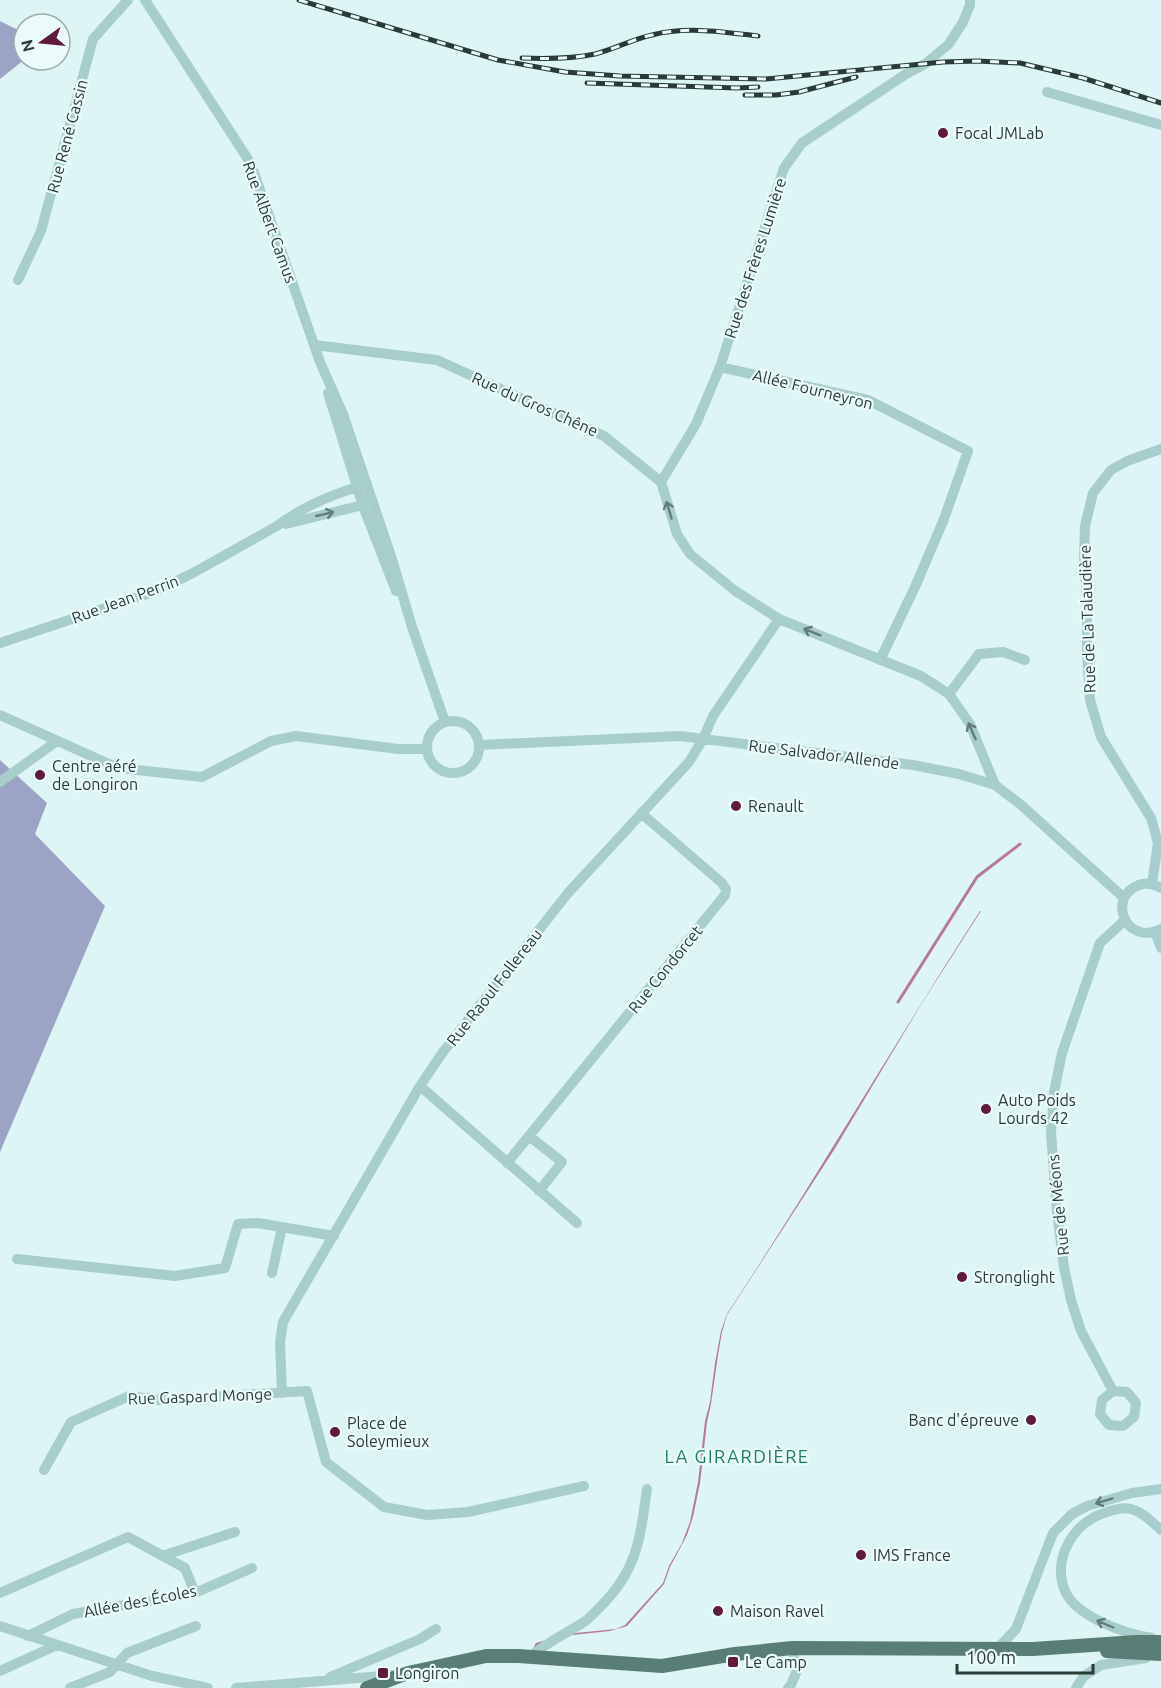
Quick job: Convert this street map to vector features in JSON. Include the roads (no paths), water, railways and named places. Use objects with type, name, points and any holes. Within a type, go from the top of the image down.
[{"type":"main road","points":[[1060,1648],[1161,1641]]},
{"type":"main road","points":[[367,1688],[408,1673],[486,1656],[662,1666],[735,1654],[792,1648],[1060,1648],[1161,1655]]},
{"type":"street","name":"Rue René Cassin","points":[[18,280],[41,231],[93,39],[128,0]]},
{"type":"street","name":"Rue Albert Camus","points":[[145,0],[251,164],[398,597],[412,627],[445,722]]},
{"type":"street","name":"Rue des Frères Lumière","points":[[661,482],[696,423],[720,367],[784,168],[802,142],[925,64],[949,44],[963,22],[970,6],[970,0]]},
{"type":"street","points":[[1047,92],[1161,126]]},
{"type":"street","name":"Rue du Gros Chêne","points":[[314,345],[437,360],[604,436],[661,482]]},
{"type":"street","name":"Allée Fourneyron","points":[[720,367],[868,400],[968,451],[944,519],[880,660]]},
{"type":"street","name":"Rue de La Talaudière","points":[[1157,886],[1158,843],[1151,818],[1101,737],[1090,700],[1087,599],[1083,557],[1085,526],[1093,493],[1111,470],[1127,461],[1161,449]]},
{"type":"street","points":[[661,482],[677,534],[690,554],[734,590],[779,619],[921,676],[950,694],[970,724],[995,785]]},
{"type":"street","name":"Rue Jean Perrin","points":[[0,643],[156,591],[193,573],[277,526],[287,518],[317,503],[362,486]]},
{"type":"street","name":"Rue Jean Perrin","points":[[277,526],[368,504]]},
{"type":"street","name":"Rue Raoul Follereau","points":[[282,1393],[280,1342],[283,1322],[420,1086],[443,1052],[568,893],[689,762],[713,716],[779,619]]},
{"type":"street","points":[[950,694],[979,654],[1004,652],[1025,660]]},
{"type":"street","points":[[0,715],[118,768],[202,777],[271,741],[296,736],[398,749],[427,749]]},
{"type":"street","points":[[453,721],[468,725],[474,731],[479,746],[474,762],[459,772],[450,773],[435,765],[429,758],[427,749],[431,732],[445,722],[453,721]]},
{"type":"street","name":"Rue Salvador Allende","points":[[479,746],[680,736],[913,765],[959,774],[995,785],[1020,804],[1124,898]]},
{"type":"street","points":[[0,782],[57,741]]},
{"type":"street","name":"Rue Condorcet","points":[[507,1163],[725,895],[726,889],[722,883],[641,813]]},
{"type":"street","points":[[1157,886],[1142,884],[1134,887],[1124,898],[1122,906],[1125,920],[1134,930],[1158,931],[1161,948]]},
{"type":"street","name":"Rue de Méons","points":[[1113,1391],[1081,1331],[1071,1300],[1064,1267],[1051,1133],[1054,1092],[1062,1053],[1100,943],[1125,920]]},
{"type":"street","points":[[420,1086],[577,1223]]},
{"type":"street","points":[[529,1136],[562,1162],[539,1191]]},
{"type":"street","points":[[17,1259],[175,1276],[225,1268],[238,1224],[258,1223],[334,1236]]},
{"type":"street","points":[[272,1273],[282,1227]]},
{"type":"street","name":"Rue Gaspard Monge","points":[[44,1470],[71,1422],[129,1396],[159,1400],[307,1390],[326,1462],[384,1507],[427,1515],[468,1512],[584,1486]]},
{"type":"street","points":[[530,1657],[539,1648],[585,1622],[615,1592],[631,1565],[640,1537],[647,1489]]},
{"type":"street","points":[[998,1648],[1016,1629],[1053,1533],[1072,1514],[1087,1506],[1132,1493],[1161,1489]]},
{"type":"street","points":[[1161,1530],[1146,1516],[1131,1509],[1116,1509],[1098,1515],[1083,1523],[1072,1537],[1063,1554],[1061,1572],[1065,1591],[1075,1604],[1095,1619],[1124,1632],[1161,1641]]},
{"type":"street","points":[[162,1556],[235,1532]]},
{"type":"street","points":[[0,1593],[128,1538],[184,1568],[195,1593]]},
{"type":"street","name":"Allée des Écoles","points":[[28,1636],[73,1614],[195,1593],[252,1568]]},
{"type":"street","points":[[0,1626],[152,1676],[191,1687],[208,1688]]},
{"type":"street","points":[[70,1688],[110,1672],[127,1653],[196,1626]]},
{"type":"street","points":[[322,1681],[420,1639],[436,1629]]},
{"type":"street","points":[[0,1671],[57,1646]]},
{"type":"street","points":[[789,1688],[797,1671],[792,1648]]},
{"type":"street","points":[[1076,1688],[1084,1676],[1101,1665],[1161,1655]]},
{"type":"street","points":[[236,1688],[408,1673]]},
{"type":"waterway","points":[[898,1002],[977,877],[1020,844]]},
{"type":"railway","points":[[299,0],[498,60],[565,72],[620,76],[766,79],[943,62],[1020,63],[1083,78],[1161,103]]},
{"type":"railway","points":[[522,58],[586,56],[665,32],[705,31],[758,36]]},
{"type":"railway","points":[[745,95],[799,92],[856,77]]},
{"type":"railway","points":[[587,83],[758,87]]},
{"type":"place","name":"Focal JMLab","points":[[943,133]]},
{"type":"place","name":"Centre aéré de Longiron","points":[[40,775]]},
{"type":"place","name":"Renault","points":[[736,806]]},
{"type":"place","name":"Auto Poids Lourds 42","points":[[986,1109]]},
{"type":"place","name":"Stronglight","points":[[962,1277]]},
{"type":"place","name":"Banc d'épreuve","points":[[1031,1420]]},
{"type":"place","name":"Place de Soleymieux","points":[[335,1432]]},
{"type":"place","name":"IMS France","points":[[861,1555]]},
{"type":"place","name":"Maison Ravel","points":[[718,1611]]},
{"type":"place","name":"Le Camp","points":[[733,1662]]},
{"type":"place","name":"Longiron","points":[[383,1673]]},
{"type":"district","name":"LA GIRARDIÈRE","points":[[737,1456]]}]
